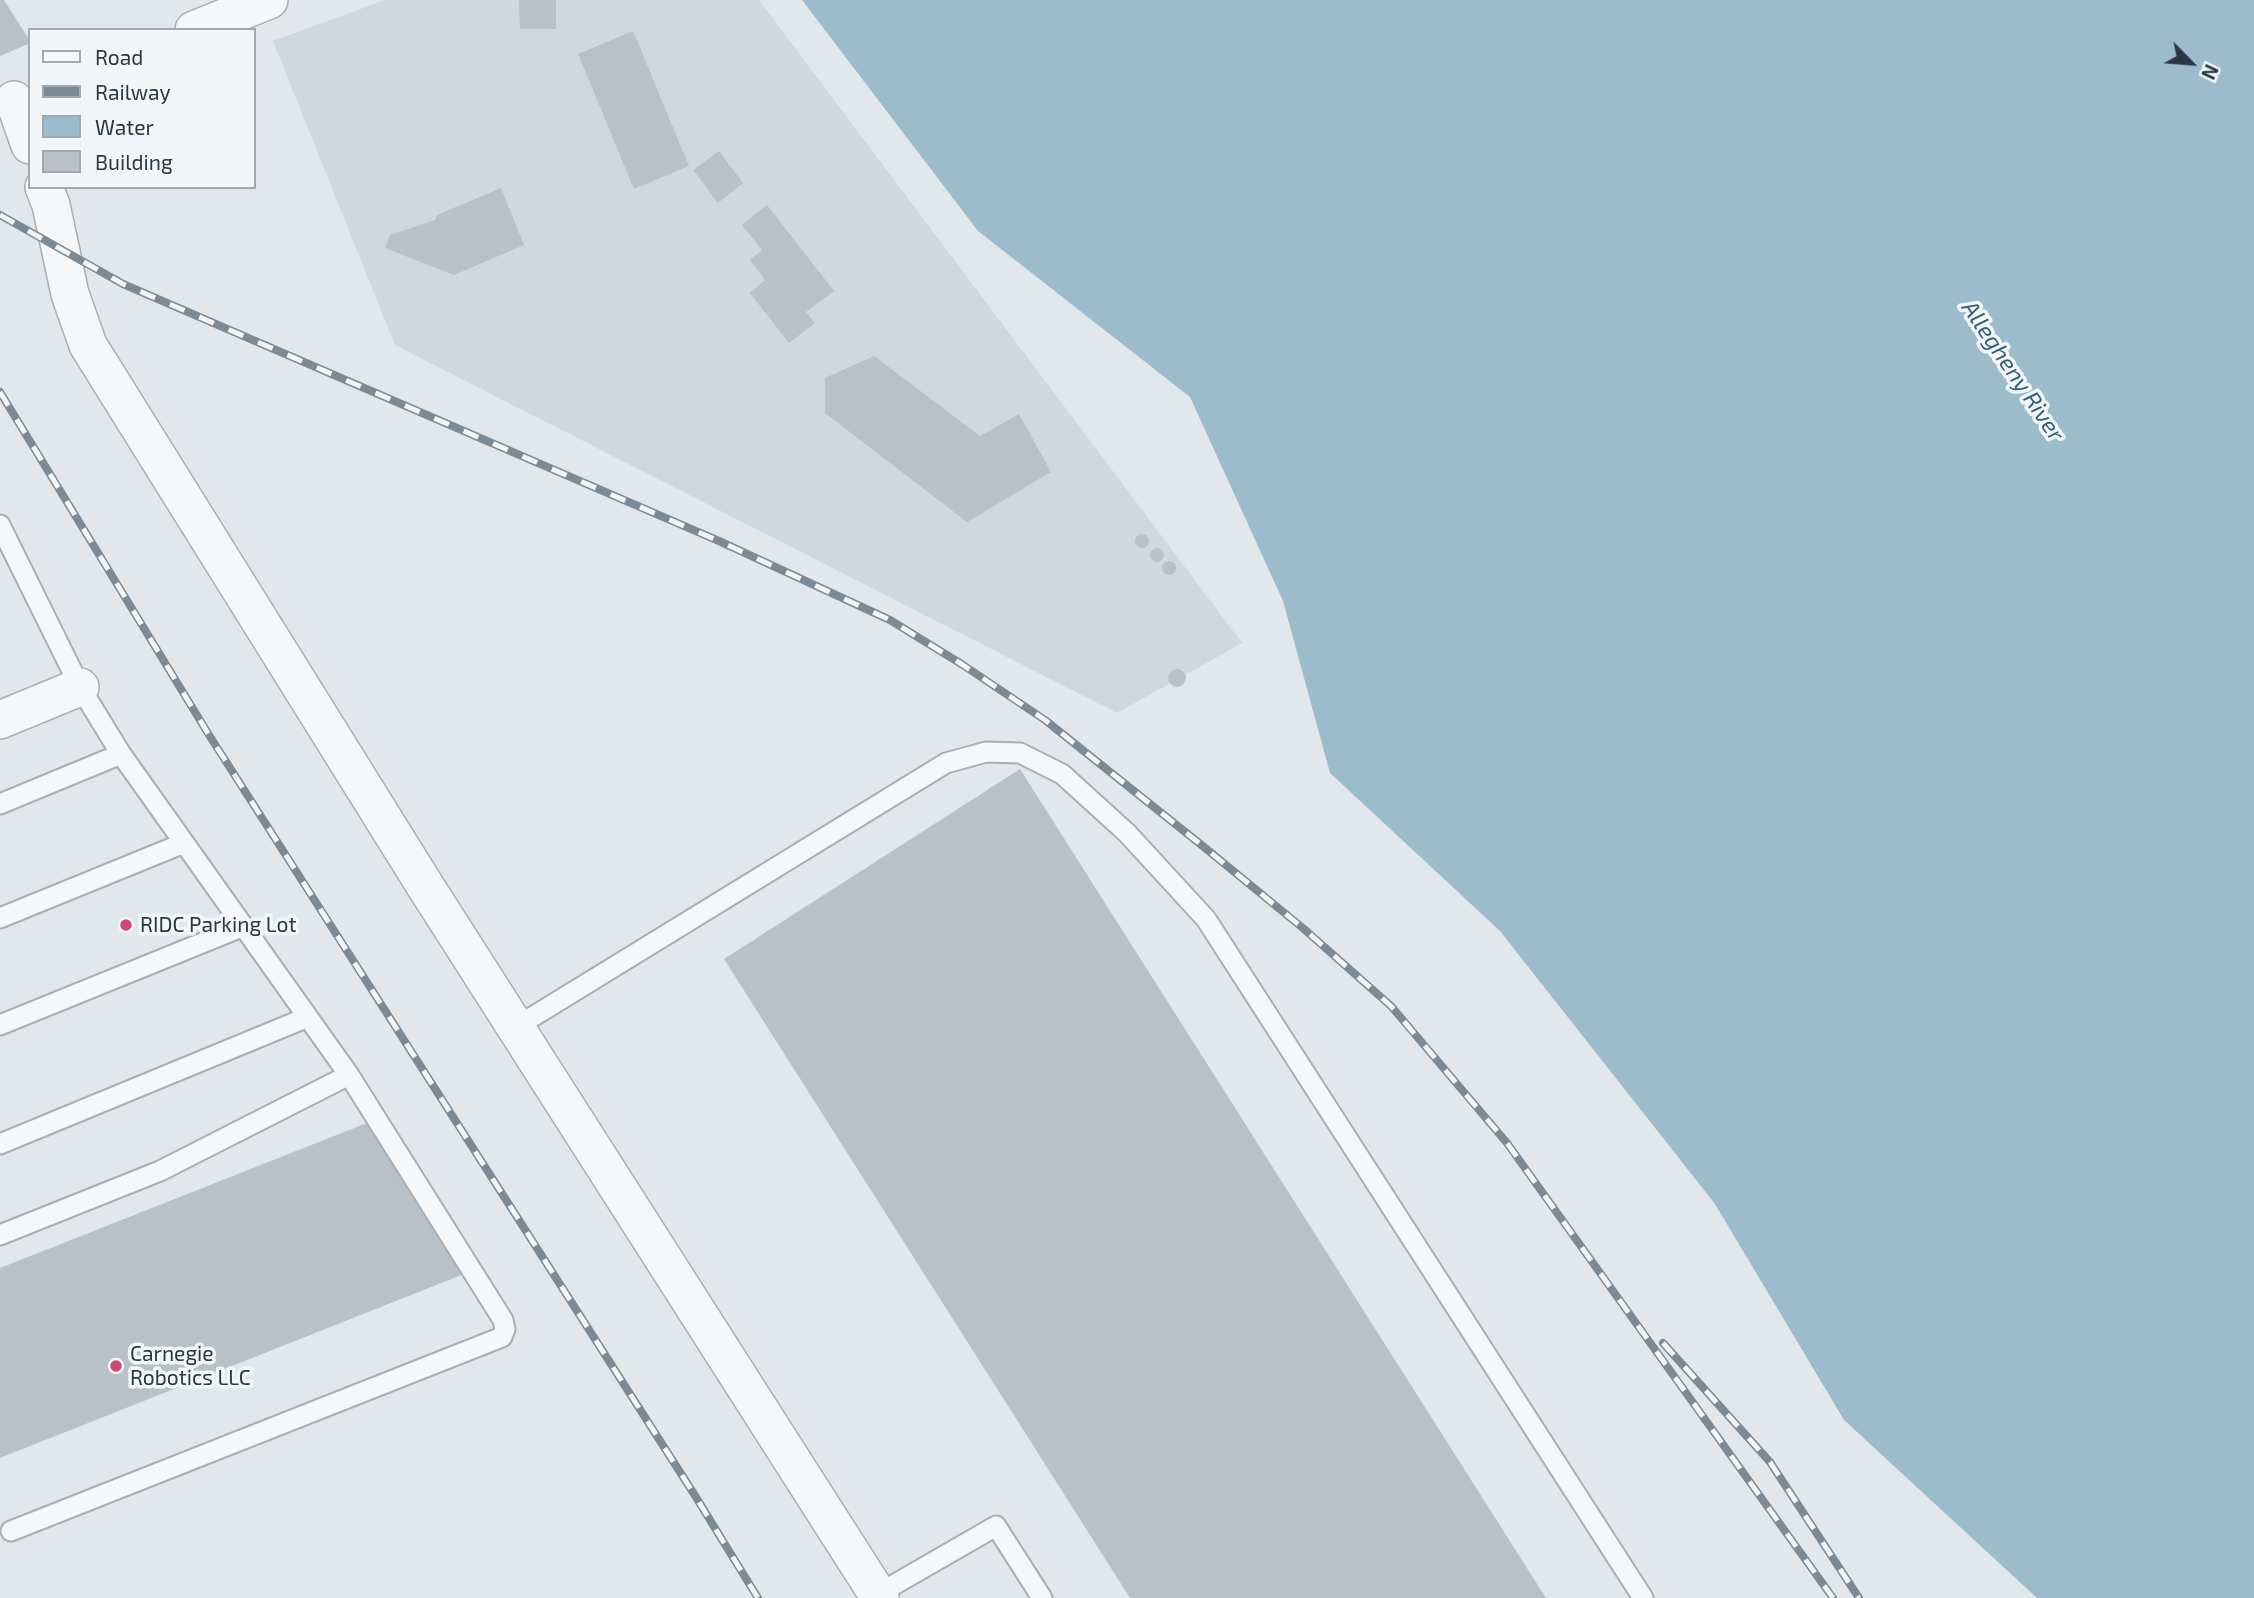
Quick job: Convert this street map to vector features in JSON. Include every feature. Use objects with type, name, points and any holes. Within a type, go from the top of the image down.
[{"type":"street","points":[[209,16],[269,0]]},
{"type":"street","points":[[15,100],[28,139]]},
{"type":"street","points":[[45,189],[51,205],[70,295],[89,345],[424,884],[879,1596]]},
{"type":"street","points":[[0,720],[80,687]]},
{"type":"lane","points":[[0,525],[80,687],[121,754],[349,1075],[503,1320],[505,1329],[502,1337],[11,1531]]},
{"type":"lane","points":[[516,1027],[946,763],[986,752],[1020,753],[1062,774],[1127,834],[1206,919],[1643,1598]]},
{"type":"lane","points":[[0,804],[121,754]]},
{"type":"lane","points":[[0,918],[184,843]]},
{"type":"lane","points":[[0,1025],[244,926]]},
{"type":"lane","points":[[0,1144],[308,1017]]},
{"type":"lane","points":[[0,1236],[160,1171],[349,1075]]},
{"type":"lane","points":[[879,1596],[996,1526],[1042,1598]]},
{"type":"shaded area","points":[[385,0],[759,0],[1242,643],[1117,713],[395,345],[273,41]]},
{"type":"water","name":"Allegheny River","points":[[802,0],[2254,0],[2254,1598],[2037,1598],[1844,1420],[1715,1204],[1500,931],[1330,773],[1283,601],[1190,397],[978,231]]},
{"type":"building","points":[[0,0],[4,0],[28,38],[28,44],[0,56]]},
{"type":"building","points":[[519,0],[556,0],[556,29],[520,29]]},
{"type":"building","points":[[633,31],[689,166],[634,189],[578,54]]},
{"type":"building","points":[[719,151],[743,183],[718,203],[693,170]]},
{"type":"building","points":[[501,188],[524,245],[454,275],[385,248],[390,235],[435,220],[437,215]]},
{"type":"building","points":[[767,205],[834,291],[806,312],[815,323],[789,343],[750,293],[765,280],[750,260],[762,250],[742,225]]},
{"type":"building","points":[[874,356],[980,436],[1019,414],[1051,472],[967,522],[825,413],[825,378]]},
{"type":"building","points":[[1142,534],[1147,536],[1147,546],[1142,548],[1137,546],[1135,541],[1137,536]]},
{"type":"building","points":[[1157,548],[1162,550],[1162,560],[1157,562],[1152,560],[1150,555],[1152,550]]},
{"type":"building","points":[[1169,561],[1174,563],[1174,573],[1169,575],[1164,573],[1162,568],[1164,563]]},
{"type":"building","points":[[1177,669],[1183,672],[1186,678],[1183,684],[1177,687],[1171,684],[1168,678],[1171,672]]},
{"type":"building","points":[[1020,769],[1546,1598],[1130,1598],[724,959]]},
{"type":"building","name":"Carnegie Robotics LLC","points":[[367,1123],[464,1274],[0,1458],[0,1268]]},
{"type":"railway","points":[[0,215],[123,284],[719,541],[890,620],[1045,720],[1304,929],[1391,1006],[1507,1143],[1833,1598]]},
{"type":"railway","points":[[0,392],[209,735],[758,1598]]},
{"type":"railway","points":[[1663,1343],[1770,1462],[1859,1598]]},
{"type":"place","name":"RIDC Parking Lot","points":[[126,925]]},
{"type":"place","name":"Carnegie Robotics LLC","points":[[116,1366]]}]
